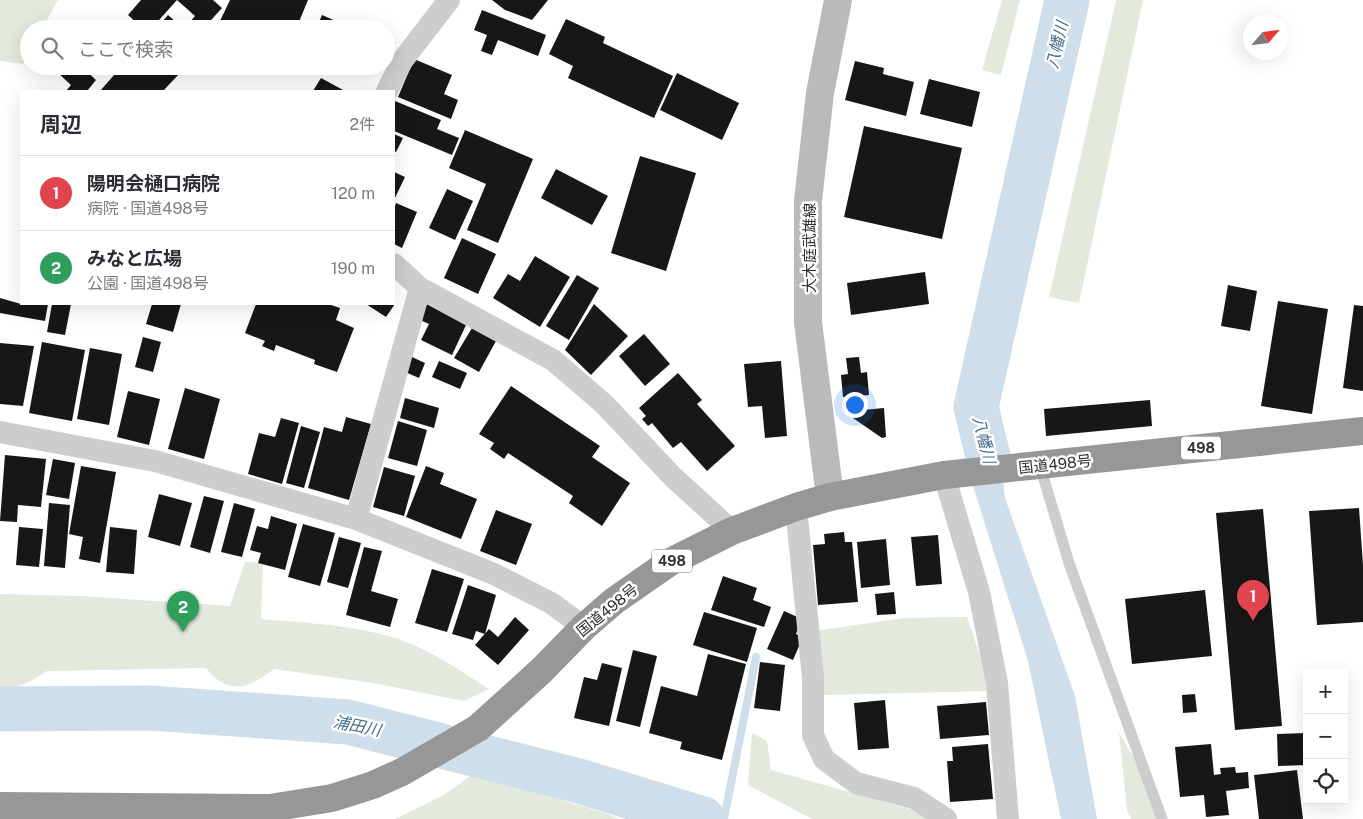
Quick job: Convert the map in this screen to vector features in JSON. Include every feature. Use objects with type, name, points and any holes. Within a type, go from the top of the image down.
[{"type":"highway","name":"国道498号","points":[[0,806],[270,808],[332,798],[373,785],[402,772],[478,728],[614,601],[670,562],[732,531],[796,507],[830,497],[944,475],[1363,431]]},
{"type":"main road","name":"大木庭武雄線","points":[[830,497],[808,322],[808,201],[820,93],[838,0]]},
{"type":"street","points":[[395,74],[402,61],[449,0]]},
{"type":"street","points":[[387,90],[395,75]]},
{"type":"street","points":[[395,265],[420,288],[553,360],[604,404],[672,476],[732,531]]},
{"type":"street","points":[[356,519],[420,288]]},
{"type":"street","points":[[0,432],[155,461],[356,519],[494,574],[551,604],[584,627]]},
{"type":"street","points":[[944,475],[979,592],[998,683],[1008,819]]},
{"type":"street","points":[[796,507],[813,677],[813,735],[824,759],[856,783],[914,798],[946,819]]},
{"type":"lane","points":[[1040,466],[1068,563],[1162,819]]},
{"type":"shaded area","points":[[0,0],[58,0],[47,20],[20,20],[20,64],[0,61]]},
{"type":"shaded area","points":[[1002,0],[1020,0],[1001,75],[982,70]]},
{"type":"shaded area","points":[[1116,0],[1143,0],[1079,303],[1049,297]]},
{"type":"shaded area","points":[[245,562],[263,563],[261,619],[313,623],[382,634],[434,655],[489,689],[464,701],[373,683],[274,669],[248,685],[231,686],[214,677],[206,668],[47,671],[19,686],[0,689],[0,594],[80,596],[230,606]]},
{"type":"shaded area","points":[[967,617],[992,691],[823,695],[814,631],[904,618]]},
{"type":"shaded area","points":[[1119,732],[1168,819],[1131,819],[1127,810]]},
{"type":"shaded area","points":[[752,733],[767,741],[771,770],[913,810],[926,819],[812,819],[748,785]]},
{"type":"shaded area","points":[[473,774],[620,819],[395,819],[444,795]]},
{"type":"water","points":[[971,401],[995,404],[1005,498],[1075,696],[1097,819],[1061,819],[1028,661],[973,486]]},
{"type":"building","points":[[141,0],[177,0],[159,20],[133,20],[128,15]]},
{"type":"building","points":[[177,0],[213,0],[222,8],[211,20],[192,20],[195,16]]},
{"type":"building","points":[[230,0],[308,0],[300,20],[220,20]]},
{"type":"building","points":[[492,0],[548,0],[532,20],[505,10]]},
{"type":"building","points":[[482,10],[546,35],[538,56],[498,40],[492,55],[481,51],[487,35],[474,30]]},
{"type":"building","points":[[168,15],[174,20],[164,20]]},
{"type":"building","points":[[322,15],[334,20],[320,20]]},
{"type":"building","points":[[566,19],[605,37],[603,43],[673,76],[654,118],[568,78],[573,66],[549,54]]},
{"type":"building","points":[[414,59],[452,75],[444,94],[458,100],[451,119],[398,97]]},
{"type":"building","points":[[855,61],[884,68],[883,74],[914,82],[906,116],[845,100]]},
{"type":"building","points":[[677,73],[739,103],[722,140],[660,110]]},
{"type":"building","points":[[60,75],[91,75],[96,80],[88,90],[67,90],[71,85]]},
{"type":"building","points":[[114,75],[178,75],[164,90],[101,90]]},
{"type":"building","points":[[321,78],[343,90],[314,90]]},
{"type":"building","points":[[929,79],[980,92],[972,127],[920,114]]},
{"type":"building","points":[[395,101],[441,120],[437,129],[459,138],[452,155],[395,131]]},
{"type":"building","points":[[864,126],[962,148],[942,239],[844,217]]},
{"type":"building","points":[[465,130],[533,159],[498,243],[467,230],[486,184],[449,168]]},
{"type":"building","points":[[395,134],[403,138],[395,152]]},
{"type":"building","points":[[640,156],[696,173],[666,271],[611,253]]},
{"type":"building","points":[[556,169],[608,196],[592,225],[541,198]]},
{"type":"building","points":[[395,172],[405,177],[395,198]]},
{"type":"building","points":[[447,189],[473,201],[455,240],[429,228]]},
{"type":"building","points":[[396,203],[417,212],[402,248],[395,244]]},
{"type":"building","points":[[462,238],[496,254],[478,294],[444,278]]},
{"type":"building","points":[[535,256],[570,277],[540,327],[493,298],[508,274],[520,281]]},
{"type":"building","points":[[925,272],[929,304],[851,315],[847,283]]},
{"type":"building","points":[[577,275],[599,288],[569,340],[546,326]]},
{"type":"building","points":[[1228,285],[1257,291],[1250,331],[1221,326]]},
{"type":"building","points":[[0,298],[20,305],[48,305],[45,321],[0,313]]},
{"type":"building","points":[[1278,301],[1328,309],[1312,414],[1261,406]]},
{"type":"building","points":[[427,304],[467,323],[452,355],[421,340],[429,324],[420,320]]},
{"type":"building","points":[[594,304],[628,336],[591,375],[565,350]]},
{"type":"building","points":[[52,305],[71,305],[65,335],[47,332]]},
{"type":"building","points":[[152,305],[181,305],[173,332],[146,324]]},
{"type":"building","points":[[256,305],[331,305],[340,308],[336,320],[354,328],[337,372],[314,364],[315,360],[276,345],[274,351],[262,346],[265,341],[245,333]]},
{"type":"building","points":[[368,305],[394,305],[386,317]]},
{"type":"building","points":[[1354,305],[1363,306],[1363,391],[1343,388]]},
{"type":"building","points":[[472,328],[496,341],[479,372],[454,358]]},
{"type":"building","points":[[644,334],[670,364],[645,386],[619,356]]},
{"type":"building","points":[[143,337],[161,342],[153,372],[135,367]]},
{"type":"building","points":[[42,342],[85,350],[72,421],[29,413]]},
{"type":"building","points":[[0,343],[34,346],[23,406],[0,404]]},
{"type":"building","points":[[90,348],[122,354],[109,425],[77,419]]},
{"type":"building","points":[[412,357],[425,363],[419,378],[405,372]]},
{"type":"building","points":[[859,357],[861,373],[867,372],[869,395],[843,397],[841,375],[848,374],[846,358]]},
{"type":"building","points":[[439,361],[467,373],[460,389],[432,377]]},
{"type":"building","points":[[781,361],[787,436],[765,438],[762,406],[748,407],[744,364]]},
{"type":"building","points":[[678,373],[702,400],[697,404],[735,446],[707,471],[681,442],[673,448],[652,423],[648,426],[642,419],[646,416],[639,408]]},
{"type":"building","points":[[511,386],[600,446],[592,457],[630,483],[602,526],[569,503],[573,496],[508,453],[504,459],[490,449],[494,443],[479,434]]},
{"type":"building","points":[[185,388],[220,399],[204,459],[168,449]]},
{"type":"building","points":[[128,391],[160,399],[149,445],[117,437]]},
{"type":"building","points":[[405,398],[439,408],[434,428],[400,418]]},
{"type":"building","points":[[1150,400],[1152,426],[1046,436],[1044,409]]},
{"type":"building","points":[[884,408],[886,437],[882,438],[853,418],[852,411]]},
{"type":"building","points":[[346,417],[371,424],[349,500],[308,488],[324,427],[342,432]]},
{"type":"building","points":[[281,418],[299,423],[282,484],[248,474],[259,433],[275,437]]},
{"type":"building","points":[[398,421],[427,430],[417,466],[388,458]]},
{"type":"building","points":[[301,426],[320,432],[304,488],[286,483]]},
{"type":"building","points":[[5,455],[46,459],[41,507],[18,505],[17,522],[0,521]]},
{"type":"building","points":[[53,459],[75,463],[69,499],[46,495]]},
{"type":"building","points":[[81,466],[116,472],[100,563],[79,559],[83,537],[69,534]]},
{"type":"building","points":[[426,466],[444,473],[440,484],[477,499],[461,539],[406,517]]},
{"type":"building","points":[[384,467],[415,476],[404,516],[373,507]]},
{"type":"building","points":[[159,494],[192,503],[180,546],[148,537]]},
{"type":"building","points":[[204,496],[224,501],[210,553],[190,547]]},
{"type":"building","points":[[49,503],[70,505],[65,568],[44,566]]},
{"type":"building","points":[[234,503],[255,509],[242,557],[221,552]]},
{"type":"building","points":[[1359,508],[1363,565],[1363,622],[1317,625],[1309,511]]},
{"type":"building","points":[[1263,509],[1282,726],[1235,730],[1216,513]]},
{"type":"building","points":[[496,510],[532,524],[516,565],[480,551]]},
{"type":"building","points":[[271,516],[297,524],[285,570],[258,563],[261,553],[250,550],[257,526],[268,529]]},
{"type":"building","points":[[303,524],[335,533],[320,586],[288,577]]},
{"type":"building","points":[[19,527],[43,529],[39,567],[16,565]]},
{"type":"building","points":[[110,527],[137,530],[134,574],[106,572]]},
{"type":"building","points":[[844,532],[845,542],[852,542],[858,602],[818,605],[813,545],[825,544],[824,534]]},
{"type":"building","points":[[938,535],[942,584],[916,586],[911,537]]},
{"type":"building","points":[[339,537],[361,543],[348,588],[327,582]]},
{"type":"building","points":[[886,539],[890,585],[861,588],[857,542]]},
{"type":"building","points":[[364,547],[382,551],[371,591],[398,599],[390,627],[346,615]]},
{"type":"building","points":[[432,569],[464,579],[447,632],[415,623]]},
{"type":"building","points":[[723,576],[757,588],[753,600],[771,607],[764,627],[711,610]]},
{"type":"building","points":[[468,585],[496,595],[485,634],[476,631],[473,640],[452,634]]},
{"type":"building","points":[[1205,590],[1212,656],[1132,664],[1125,599]]},
{"type":"building","points":[[894,592],[896,614],[877,615],[875,594]]},
{"type":"building","points":[[784,611],[802,619],[796,634],[803,637],[793,660],[767,649]]},
{"type":"building","points":[[704,612],[757,628],[747,662],[693,645]]},
{"type":"building","points":[[515,617],[529,630],[498,665],[475,645],[489,629],[498,637]]},
{"type":"building","points":[[633,650],[657,656],[640,727],[616,721]]},
{"type":"building","points":[[708,654],[746,664],[722,760],[680,749],[682,742],[649,733],[661,686],[697,696]]},
{"type":"building","points":[[760,662],[785,665],[780,711],[754,708]]},
{"type":"building","points":[[602,663],[622,668],[609,726],[574,718],[584,677],[597,680]]},
{"type":"building","points":[[1195,694],[1197,712],[1183,713],[1182,695]]},
{"type":"building","points":[[885,700],[889,748],[858,750],[854,703]]},
{"type":"building","points":[[986,702],[989,735],[940,739],[937,706]]},
{"type":"building","points":[[1303,733],[1303,765],[1278,766],[1277,734]]},
{"type":"building","points":[[988,744],[993,799],[950,802],[947,761],[953,761],[952,747]]},
{"type":"building","points":[[1211,744],[1214,775],[1221,774],[1220,768],[1235,767],[1236,773],[1248,772],[1249,788],[1226,791],[1229,815],[1206,817],[1204,795],[1180,797],[1175,747]]},
{"type":"building","points":[[1297,770],[1303,819],[1259,819],[1254,775]]},
{"type":"waterway","name":"八幡川","points":[[989,461],[976,407],[1067,0]]},
{"type":"waterway","points":[[724,819],[756,657]]},
{"type":"waterway","name":"浦田川","points":[[0,709],[150,708],[348,722],[579,781],[703,819]]},
{"type":"place","name":"陽明会樋口病院","points":[[1253,621]]},
{"type":"place","name":"みなと広場","points":[[183,632]]}]
